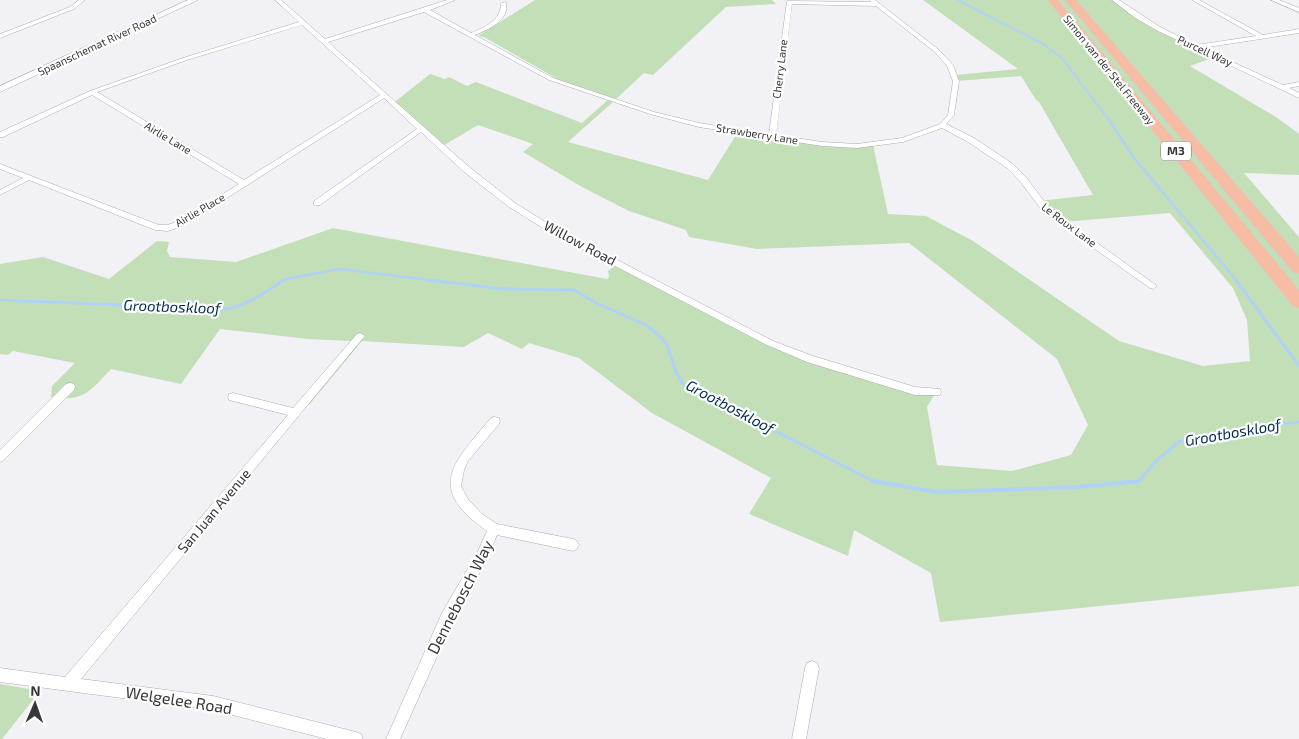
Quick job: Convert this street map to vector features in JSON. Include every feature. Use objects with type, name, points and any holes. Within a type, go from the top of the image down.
[{"type":"highway","name":"Simon van der Stel Freeway","points":[[1053,0],[1299,302]]},
{"type":"highway","name":"Simon van der Stel Freeway","points":[[1070,0],[1078,6],[1299,268]]},
{"type":"main road","name":"Spaanschemat River Road","points":[[0,90],[194,0]]},
{"type":"street","points":[[0,36],[72,8],[82,0]]},
{"type":"street","name":"Willow Road","points":[[278,0],[473,175],[512,205],[585,248],[660,284],[743,329],[810,359],[915,391],[936,392]]},
{"type":"street","points":[[323,42],[452,0]]},
{"type":"street","name":"Purcell Way","points":[[1114,0],[1143,20],[1193,47],[1299,96]]},
{"type":"street","points":[[1195,0],[1261,36]]},
{"type":"street","points":[[1274,0],[1299,10]]},
{"type":"street","name":"Cherry Lane","points":[[772,137],[789,2],[874,2]]},
{"type":"street","points":[[874,2],[937,51],[954,72],[956,81],[951,115],[942,125]]},
{"type":"street","points":[[472,35],[500,18],[505,9],[504,4]]},
{"type":"street","name":"Strawberry Lane","points":[[426,10],[541,74],[570,86],[679,121],[772,137],[843,146],[873,145],[916,136],[942,125]]},
{"type":"street","points":[[0,135],[92,92],[185,59],[302,23]]},
{"type":"street","points":[[1193,47],[1299,30]]},
{"type":"street","points":[[1283,87],[1299,84]]},
{"type":"street","name":"Airlie Lane","points":[[92,92],[245,184]]},
{"type":"street","name":"Airlie Place","points":[[0,166],[158,228],[168,228],[180,224],[383,96]]},
{"type":"street","name":"Le Roux Lane","points":[[942,125],[971,140],[1010,166],[1022,178],[1047,211],[1153,286]]},
{"type":"street","points":[[318,203],[422,129]]},
{"type":"street","points":[[0,193],[28,178]]},
{"type":"street","name":"San Juan Avenue","points":[[68,684],[360,336]]},
{"type":"street","points":[[0,457],[70,387]]},
{"type":"street","points":[[233,397],[296,414]]},
{"type":"street","points":[[494,529],[478,518],[464,504],[455,486],[461,462],[495,421]]},
{"type":"street","name":"Dennebosch Way","points":[[393,739],[447,618],[482,555],[494,529],[573,544]]},
{"type":"street","points":[[799,739],[812,668]]},
{"type":"street","name":"Welgelee Road","points":[[0,675],[213,703],[356,739]]},
{"type":"green space","points":[[535,0],[772,0],[776,4],[726,7],[653,75],[644,73],[616,99],[561,81],[484,37],[478,36]]},
{"type":"green space","points":[[923,0],[1115,0],[1132,13],[1215,57],[1190,66],[1276,117],[1299,134],[1299,175],[1244,173],[1299,237],[1299,586],[940,622],[931,573],[854,530],[848,556],[749,514],[771,478],[652,413],[579,358],[529,343],[522,349],[488,333],[464,347],[362,341],[309,405],[300,402],[351,341],[308,339],[220,329],[181,384],[111,369],[85,394],[71,398],[51,397],[52,386],[75,363],[13,351],[8,355],[0,354],[0,264],[43,257],[109,279],[157,241],[169,242],[167,251],[170,257],[236,262],[333,228],[607,279],[609,277],[608,271],[617,264],[770,343],[868,376],[936,392],[927,407],[937,465],[1012,471],[1071,455],[1088,425],[1057,359],[909,243],[757,249],[689,237],[686,230],[629,211],[582,187],[523,152],[533,144],[478,125],[441,147],[392,104],[430,74],[445,79],[449,77],[467,86],[476,82],[582,123],[609,99],[614,101],[568,142],[708,180],[738,132],[822,144],[873,145],[888,214],[926,216],[973,241],[1119,341],[1203,366],[1250,361],[1247,320],[1233,288],[1170,213],[1063,222],[1038,201],[1093,195],[1039,102],[1021,76],[956,81],[956,75],[1018,69]]},
{"type":"green space","points":[[0,684],[40,691],[2,739],[0,739]]},
{"type":"waterway","points":[[958,0],[1043,44],[1062,58],[1112,124]]},
{"type":"waterway","points":[[1111,123],[1134,158],[1237,281]]},
{"type":"waterway","name":"Grootboskloof","points":[[284,280],[339,269],[439,281]]},
{"type":"waterway","name":"Grootboskloof","points":[[0,300],[223,309],[247,302],[284,280]]},
{"type":"waterway","name":"Grootboskloof","points":[[429,280],[503,289],[574,290],[596,303],[646,325],[655,332],[667,344],[676,372],[683,384],[874,481]]},
{"type":"waterway","points":[[1236,280],[1299,366]]},
{"type":"waterway","name":"Grootboskloof","points":[[1139,481],[1156,461],[1180,441],[1223,432],[1299,422]]},
{"type":"waterway","name":"Grootboskloof","points":[[874,481],[937,492],[1078,487],[1139,481]]},
{"type":"waterway","name":"Grootboskloof","points":[[1130,483],[1139,481]]}]
